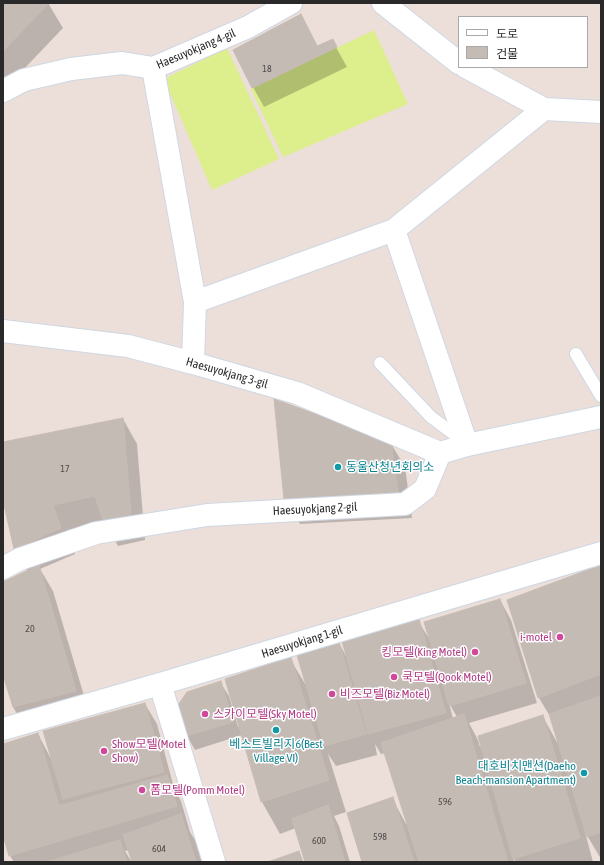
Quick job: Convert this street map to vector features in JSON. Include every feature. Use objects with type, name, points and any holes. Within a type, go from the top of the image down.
[{"type":"street","name":"Haesuyokjang 4-gil","points":[[3,91],[24,80],[72,69],[122,63],[153,68],[248,27],[291,3]]},
{"type":"street","points":[[383,3],[458,62]]},
{"type":"street","points":[[153,68],[195,302],[193,363]]},
{"type":"street","points":[[468,68],[544,109],[601,112]]},
{"type":"street","points":[[195,302],[394,230],[544,109]]},
{"type":"street","points":[[394,230],[467,445]]},
{"type":"street","name":"Haesuyokjang 3-gil","points":[[3,331],[128,346],[193,363],[298,393],[440,453]]},
{"type":"street","points":[[440,453],[467,445],[601,417]]},
{"type":"street","name":"Haesuyokjang 2-gil","points":[[3,568],[20,559],[96,533],[207,514],[405,504],[425,489],[440,453]]},
{"type":"street","name":"Haesuyokjang 1-gil","points":[[3,729],[601,553]]},
{"type":"street","points":[[160,684],[214,862]]},
{"type":"lane","points":[[576,354],[601,396]]},
{"type":"lane","points":[[380,363],[431,417],[467,445]]},
{"type":"green space","points":[[374,30],[408,104],[283,157],[251,89]]},
{"type":"green space","points":[[227,48],[279,159],[212,190],[166,84],[168,77]]},
{"type":"building","points":[[3,3],[49,3],[3,51]]},
{"type":"building","points":[[301,14],[317,46],[333,39],[337,47],[252,88],[233,50]]},
{"type":"building","name":"동울산청년회의소","points":[[274,399],[391,441],[398,493],[284,499]]},
{"type":"building","points":[[123,418],[131,514],[103,521],[95,496],[53,505],[61,528],[14,549],[3,500],[3,442]]},
{"type":"building","points":[[39,565],[76,691],[13,707],[3,675],[3,582]]},
{"type":"building","name":"i-motel","points":[[601,565],[601,674],[538,698],[507,600]]},
{"type":"building","name":"킹모텔(King Motel)","points":[[500,599],[526,683],[449,706],[424,622]]},
{"type":"building","name":"쿡모텔(Qook Motel)","points":[[419,619],[446,713],[368,734],[342,641]]},
{"type":"building","name":"비즈모텔(Biz Motel)","points":[[339,642],[366,734],[324,746],[297,655]]},
{"type":"building","name":"베스트빌리지6(Best Village VI)","points":[[291,657],[329,780],[261,802],[225,679]]},
{"type":"building","name":"스카이모텔(Sky Motel)","points":[[221,681],[233,722],[186,736],[178,705],[187,692]]},
{"type":"building","name":"대호비치맨션(Daeho Beach-mansion Apartment)","points":[[601,696],[601,832],[587,837],[549,714]]},
{"type":"building","name":"Show모텔(Motel Show)","points":[[145,703],[164,772],[63,799],[43,731]]},
{"type":"building","points":[[464,714],[508,862],[419,862],[381,743]]},
{"type":"building","points":[[543,715],[580,838],[513,859],[478,736]]},
{"type":"building","name":"폼모텔(Pomm Motel)","points":[[38,733],[59,806],[167,775],[177,806],[9,856],[3,835],[3,744]]},
{"type":"building","points":[[393,797],[414,862],[362,862],[347,813]]},
{"type":"building","points":[[328,805],[345,862],[305,862],[292,819]]},
{"type":"building","points":[[181,814],[196,862],[132,862],[123,835]]},
{"type":"building","points":[[120,840],[127,862],[46,862]]},
{"type":"building","points":[[299,851],[303,862],[268,862]]},
{"type":"place","name":"동울산청년회의소","points":[[338,467]]},
{"type":"place","name":"i-motel","points":[[560,637]]},
{"type":"place","name":"킹모텔(King Motel)","points":[[475,652]]},
{"type":"place","name":"쿡모텔(Qook Motel)","points":[[394,677]]},
{"type":"place","name":"비즈모텔(Biz Motel)","points":[[332,694]]},
{"type":"place","name":"스카이모텔(Sky Motel)","points":[[205,714]]},
{"type":"place","name":"베스트빌리지6(Best Village VI)","points":[[276,730]]},
{"type":"place","name":"Show모텔(Motel Show)","points":[[104,751]]},
{"type":"place","name":"대호비치맨션(Daeho Beach-mansion Apartment)","points":[[584,773]]},
{"type":"place","name":"폼모텔(Pomm Motel)","points":[[142,790]]}]
